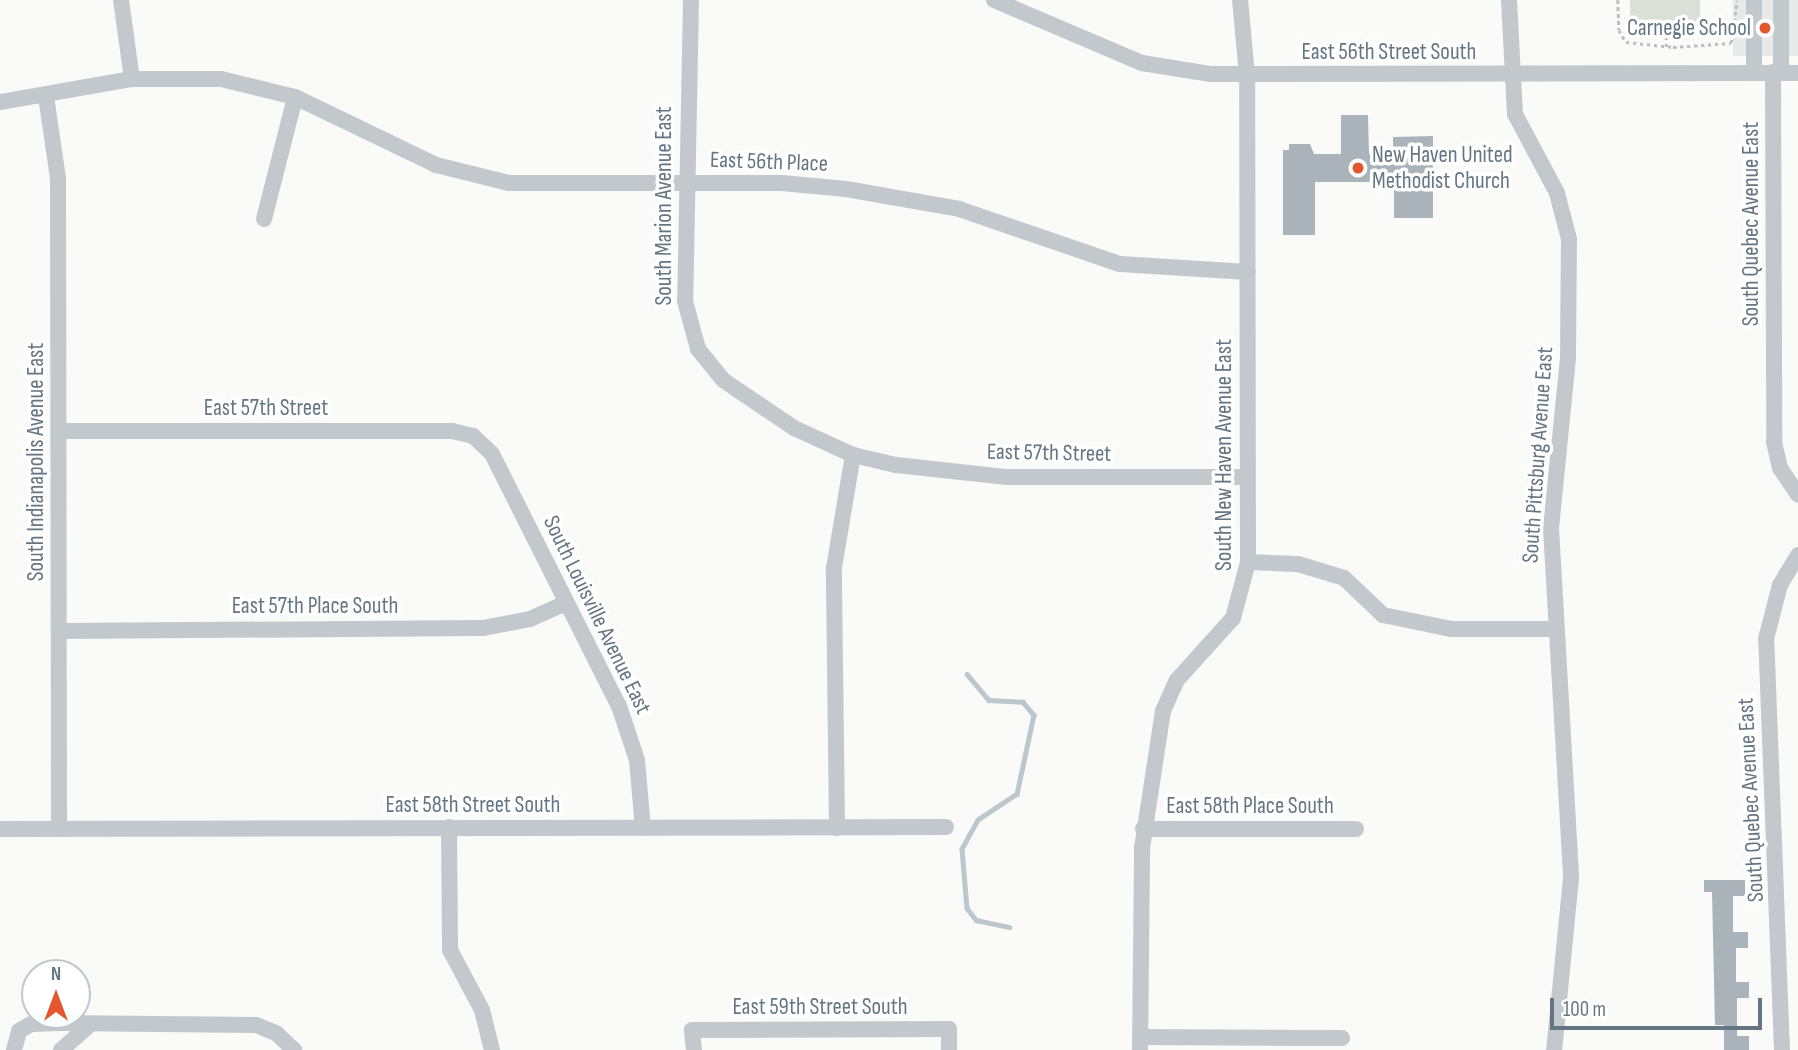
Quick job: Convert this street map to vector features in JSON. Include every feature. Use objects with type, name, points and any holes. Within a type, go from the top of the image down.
[{"type":"street","points":[[121,0],[132,79]]},
{"type":"street","name":"South Marion Avenue East","points":[[691,0],[684,285],[698,349],[740,395],[853,455]]},
{"type":"street","name":"East 56th Street South","points":[[994,0],[1142,64],[1247,75],[1798,72]]},
{"type":"street","name":"South New Haven Avenue East","points":[[1140,1044],[1143,829],[1169,695],[1233,618],[1248,562],[1247,75],[1240,0]]},
{"type":"street","name":"South Pittsburg Avenue East","points":[[1509,0],[1509,74],[1515,114],[1557,193],[1569,239],[1568,358],[1551,528],[1571,878],[1554,1050]]},
{"type":"street","points":[[1754,0],[1754,73]]},
{"type":"street","name":"South Quebec Avenue East","points":[[1781,0],[1777,72],[1774,442],[1780,468],[1798,495]]},
{"type":"street","name":"East 56th Place","points":[[0,102],[47,96],[132,79],[221,79],[295,97],[436,165],[474,176],[546,185],[782,183],[904,197],[958,209],[1120,264],[1248,272]]},
{"type":"street","name":"South Indianapolis Avenue East","points":[[47,96],[58,178],[60,830]]},
{"type":"street","points":[[264,219],[295,97]]},
{"type":"street","name":"East 57th Street","points":[[59,431],[452,431],[473,436]]},
{"type":"street","name":"South Louisville Avenue East","points":[[473,436],[492,454],[631,737],[643,828]]},
{"type":"street","points":[[837,828],[834,568],[853,455]]},
{"type":"street","name":"East 57th Street","points":[[853,455],[959,475],[1247,477]]},
{"type":"street","name":"South Quebec Avenue East","points":[[1782,1050],[1766,639],[1780,585],[1798,555]]},
{"type":"street","points":[[1248,562],[1298,564],[1344,578],[1383,615],[1451,629],[1556,629]]},
{"type":"street","name":"East 57th Place South","points":[[59,631],[483,628],[530,619],[566,603]]},
{"type":"street","points":[[449,827],[448,932],[458,971],[487,1025],[492,1050]]},
{"type":"street","name":"East 58th Street South","points":[[0,829],[946,827]]},
{"type":"street","name":"East 58th Place South","points":[[1143,829],[1356,829]]},
{"type":"street","points":[[91,1027],[256,1025],[276,1033],[294,1050]]},
{"type":"street","points":[[14,1050],[19,1031],[22,1029]]},
{"type":"street","points":[[61,1050],[86,1029]]},
{"type":"street","name":"East 59th Street South","points":[[694,1050],[692,1030],[949,1029],[949,1050]]},
{"type":"street","points":[[1140,1044],[1342,1038]]},
{"type":"path","points":[[1618,0],[1621,37],[1633,44],[1666,47],[1731,43],[1737,0]]},
{"type":"path","points":[[1666,32],[1666,47]]},
{"type":"shaded area","points":[[1630,0],[1700,0],[1700,33],[1630,33]]},
{"type":"shaded area","name":"Carnegie School","points":[[1733,0],[1798,0],[1798,56],[1733,56]]},
{"type":"building","name":"New Haven United Methodist Church","points":[[1341,115],[1368,115],[1369,154],[1393,154],[1393,137],[1433,136],[1433,218],[1394,218],[1394,182],[1315,182],[1315,235],[1283,235],[1283,150],[1289,150],[1289,144],[1310,144],[1314,154],[1341,154]]},
{"type":"building","points":[[1704,880],[1745,880],[1745,896],[1733,896],[1733,932],[1748,932],[1748,948],[1736,948],[1736,982],[1749,982],[1749,998],[1737,998],[1737,1036],[1749,1036],[1749,1050],[1724,1050],[1724,1025],[1715,1025],[1712,892],[1704,892]]},
{"type":"waterway","points":[[967,674],[989,700],[1023,702],[1034,715],[1017,794],[978,820],[962,849],[967,908],[976,920],[1009,927]]},
{"type":"place","name":"Carnegie School","points":[[1765,28]]},
{"type":"place","name":"New Haven United Methodist Church","points":[[1358,168]]}]
